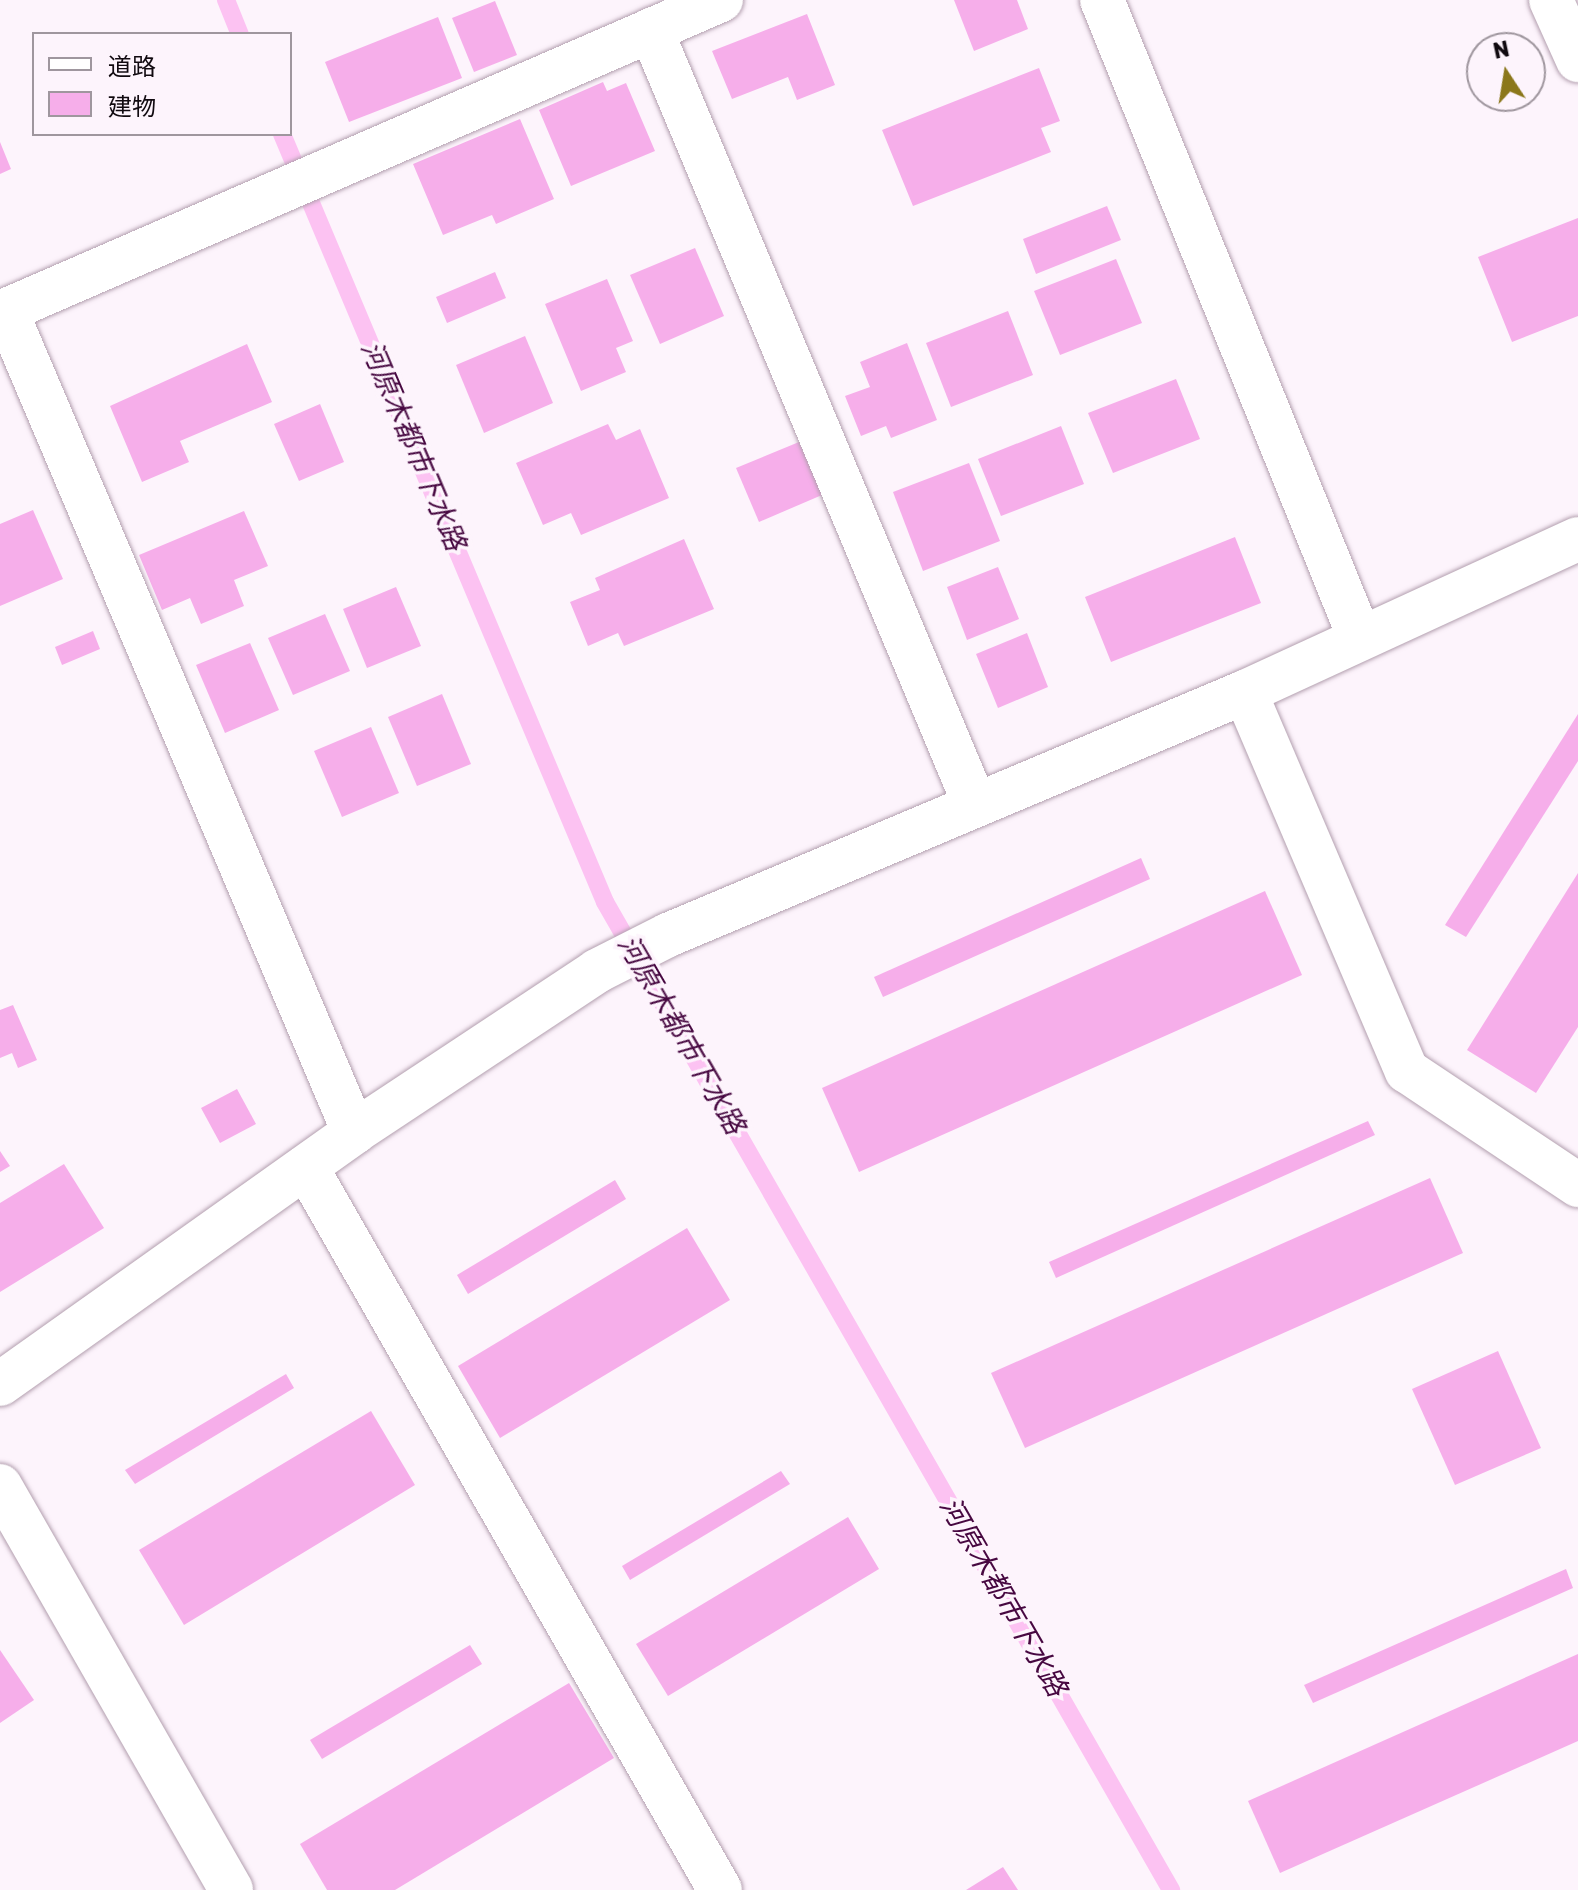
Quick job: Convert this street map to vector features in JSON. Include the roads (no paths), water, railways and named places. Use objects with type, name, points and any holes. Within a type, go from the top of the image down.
[{"type":"street","points":[[354,1132],[3,312],[721,0]]},
{"type":"street","points":[[1102,0],[1359,636]]},
{"type":"street","points":[[1551,0],[1578,60]]},
{"type":"street","points":[[651,30],[975,805]]},
{"type":"street","points":[[0,1384],[354,1132],[597,971],[668,935],[1245,692],[1359,636],[1578,539]]},
{"type":"street","points":[[1245,692],[1407,1071],[1578,1185]]},
{"type":"street","points":[[306,1167],[720,1890]]},
{"type":"street","points":[[0,1486],[231,1890]]},
{"type":"waterway","name":"河原木都市下水路","points":[[226,0],[239,32]]},
{"type":"waterway","name":"河原木都市下水路","points":[[283,136],[605,902],[1171,1890]]}]
